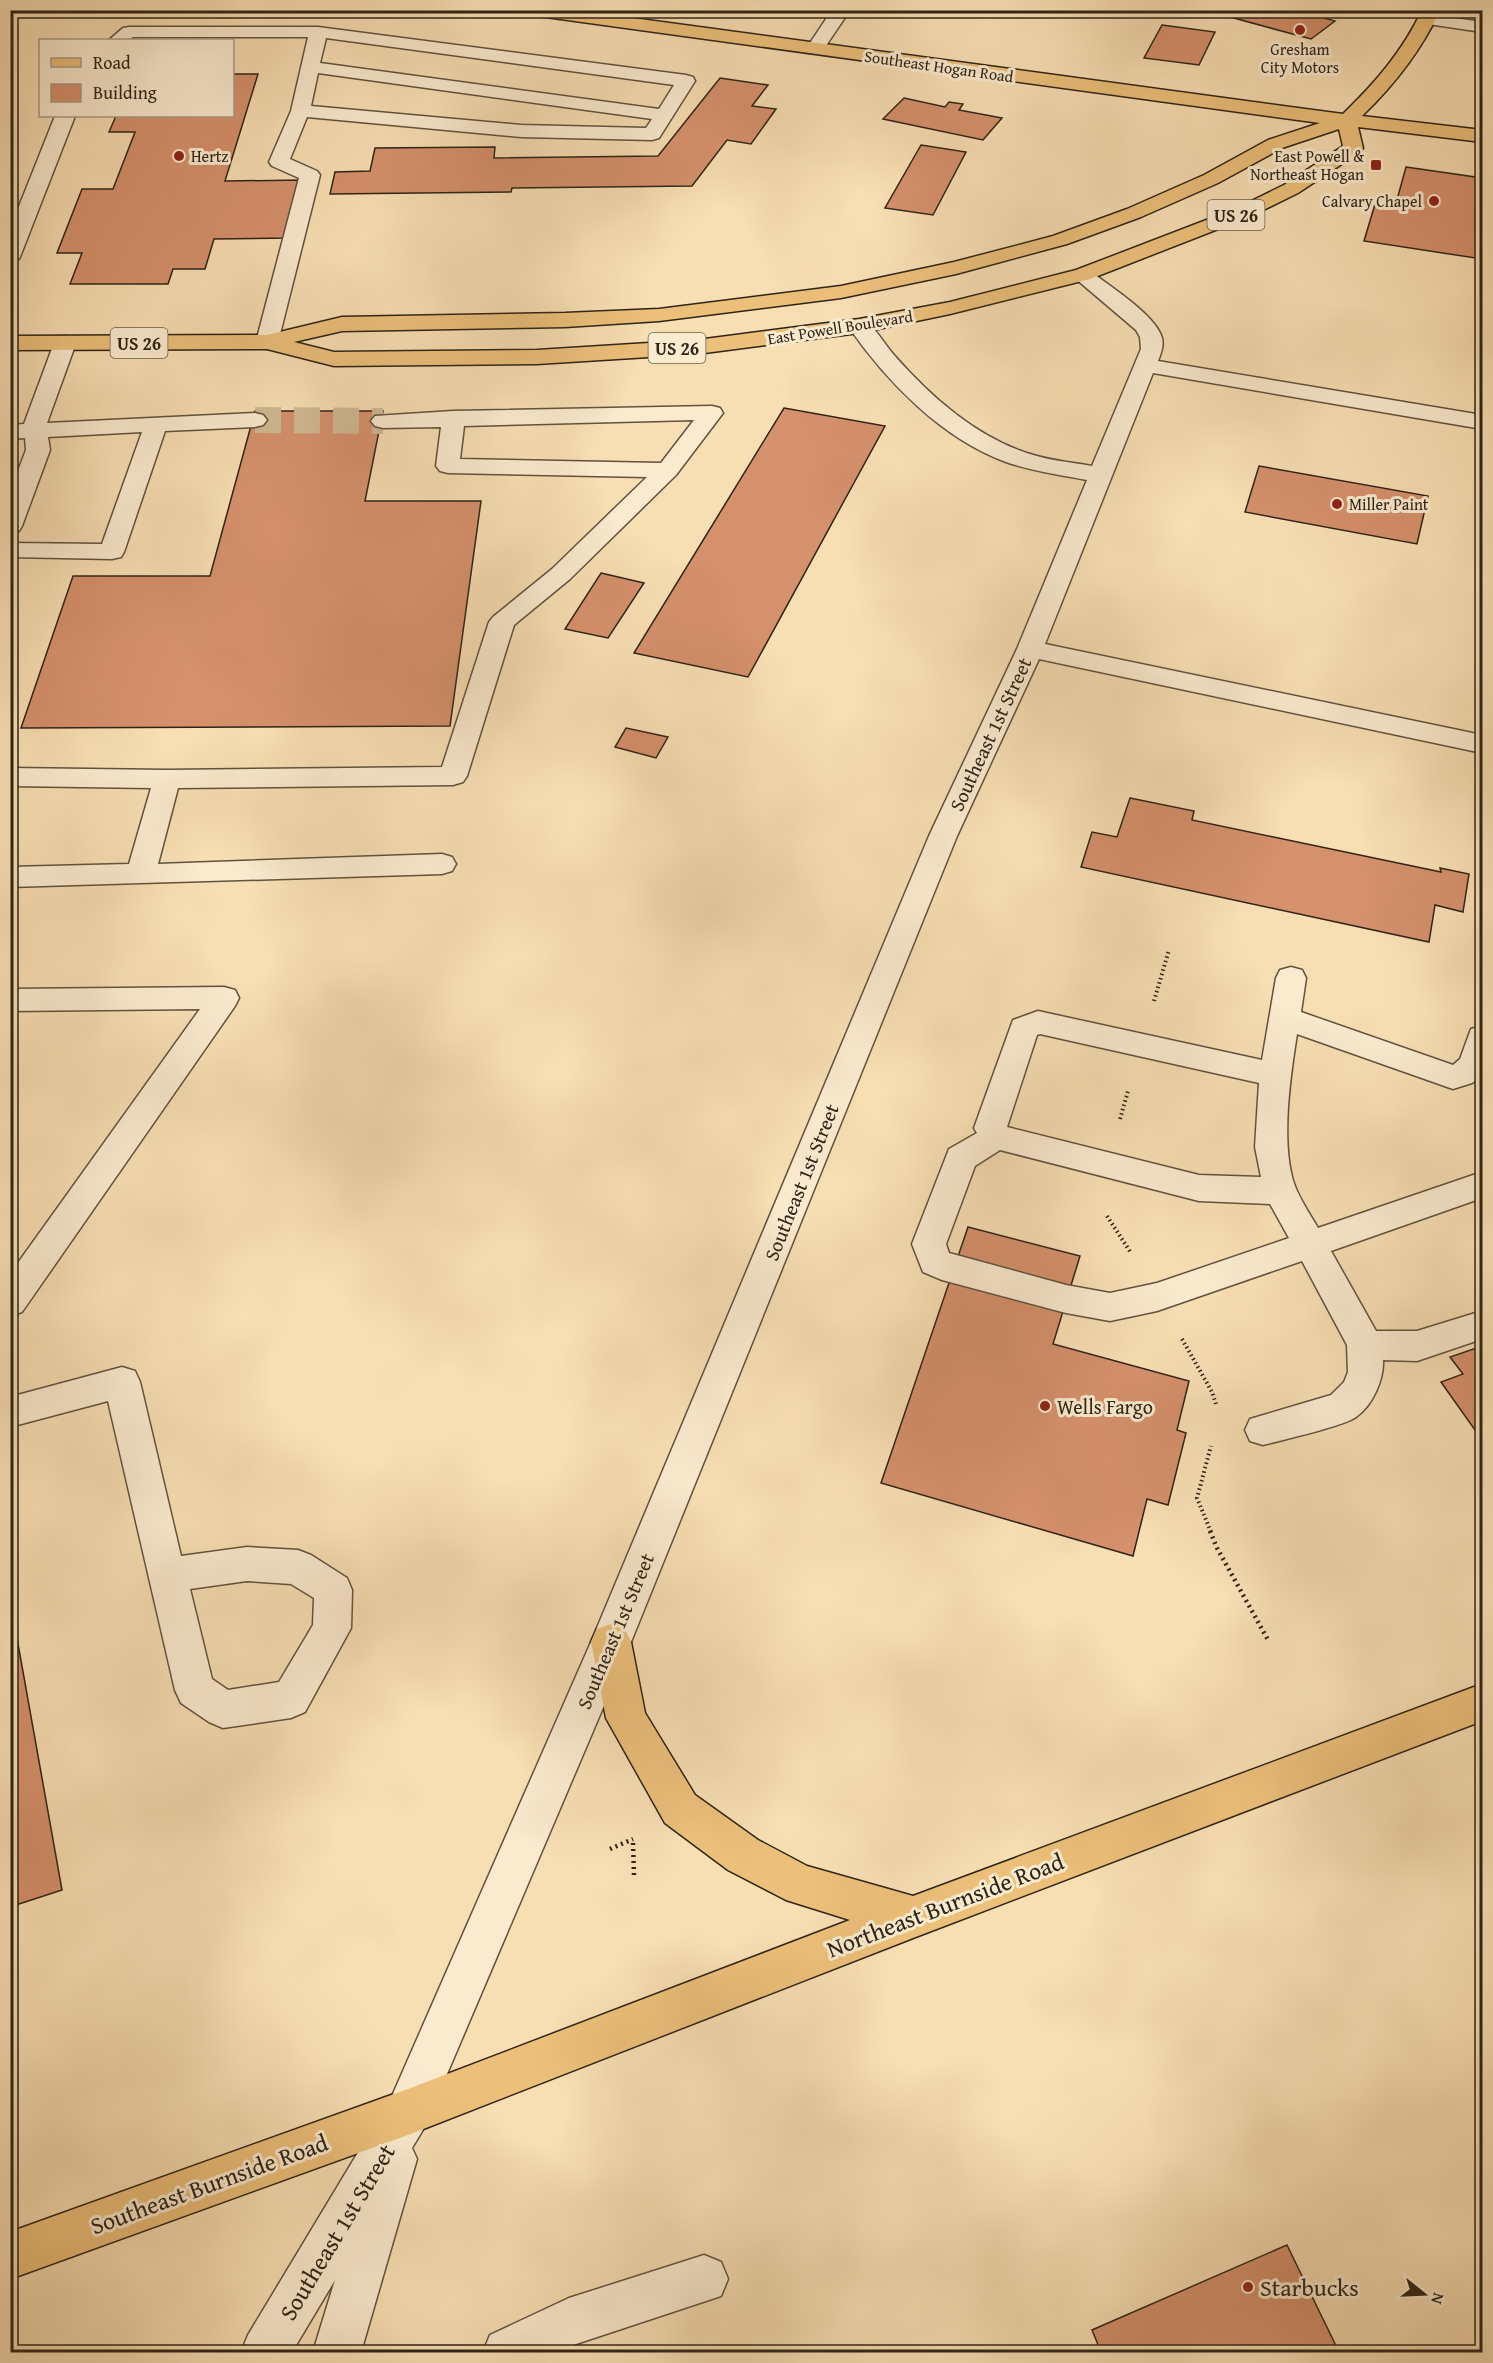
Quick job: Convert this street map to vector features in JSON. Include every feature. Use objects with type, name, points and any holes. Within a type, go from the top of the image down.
[{"type":"main road","name":"Southeast Hogan Road","points":[[531,10],[625,16],[815,49],[1245,108],[1482,136]]},
{"type":"main road","name":"East Powell Boulevard","points":[[10,343],[267,342],[342,324],[509,322],[659,315],[841,292],[956,268],[1060,240],[1134,213],[1211,179],[1275,144],[1347,120],[1392,74],[1429,15]]},
{"type":"main road","name":"East Powell Boulevard","points":[[267,342],[334,359],[537,357],[697,347],[859,326],[950,308],[1083,275],[1242,213],[1291,189],[1353,148],[1347,120]]},
{"type":"main road","points":[[841,292],[859,326]]},
{"type":"main road","points":[[612,1642],[626,1718],[680,1809],[743,1855],[801,1885],[913,1917]]},
{"type":"main road","name":"Northeast Burnside Road","points":[[408,2112],[913,1917],[1482,1703]]},
{"type":"main road","name":"Southeast Burnside Road","points":[[10,2256],[408,2112]]},
{"type":"street","points":[[815,49],[835,19],[837,10]]},
{"type":"street","points":[[1429,15],[1482,27]]},
{"type":"street","points":[[119,39],[129,32],[318,32],[686,81],[652,134],[620,135],[525,130],[300,111]]},
{"type":"street","points":[[267,342],[310,175],[279,162],[300,111],[318,32]]},
{"type":"street","points":[[311,67],[664,115]]},
{"type":"street","points":[[10,257],[64,117]]},
{"type":"street","name":"Southeast 1st Street","points":[[337,2352],[408,2112],[612,1642],[943,836],[1030,649],[1152,348],[1151,337],[1145,326],[1083,275]]},
{"type":"street","points":[[859,326],[873,346],[910,386],[961,426],[1003,452],[1050,465],[1100,475]]},
{"type":"street","points":[[10,526],[38,450],[35,422],[65,343]]},
{"type":"street","points":[[1145,364],[1482,422]]},
{"type":"street","points":[[10,777],[167,779],[453,776],[502,622],[561,574],[668,470],[712,413],[453,418],[383,422]]},
{"type":"street","points":[[453,418],[448,466],[668,470]]},
{"type":"street","points":[[10,432],[255,420]]},
{"type":"street","points":[[10,550],[112,552],[156,424]]},
{"type":"street","points":[[1030,649],[1482,744]]},
{"type":"street","points":[[141,874],[167,779]]},
{"type":"street","points":[[10,877],[442,864]]},
{"type":"street","points":[[1263,1430],[1343,1407],[1357,1392],[1366,1372],[1365,1345],[1355,1323],[1280,1191],[1271,1147],[1275,1076],[1291,978]]},
{"type":"street","points":[[10,1000],[224,998],[10,1302]]},
{"type":"street","points":[[1284,1018],[1473,1082],[1473,1068],[1482,1037]]},
{"type":"street","points":[[1275,1076],[1038,1022],[1024,1028],[990,1128],[996,1137],[1199,1188],[1280,1191]]},
{"type":"street","points":[[996,1137],[961,1158],[929,1244],[935,1262],[954,1270],[1066,1299],[1110,1307],[1157,1297],[1482,1185]]},
{"type":"street","points":[[1365,1345],[1417,1346],[1482,1325]]},
{"type":"street","points":[[10,1412],[122,1382],[167,1575],[195,1690],[223,1709],[291,1699],[332,1628],[333,1590],[298,1567],[247,1564],[167,1575]]},
{"type":"street","name":"Southeast 1st Street","points":[[265,2352],[408,2112]]},
{"type":"street","points":[[507,2352],[569,2322],[704,2279]]},
{"type":"path","points":[[1217,1548],[1268,1640]]},
{"type":"path","points":[[633,1839],[634,1875]]},
{"type":"building","name":"Gresham City Motors","points":[[1295,10],[1335,21],[1311,39],[1208,11]]},
{"type":"building","points":[[1162,25],[1215,32],[1199,65],[1144,58]]},
{"type":"building","name":"Hertz","points":[[234,74],[258,74],[225,181],[303,180],[288,238],[214,239],[205,269],[173,269],[168,284],[70,284],[82,253],[57,253],[82,189],[113,189],[135,132],[109,132],[116,117],[234,117]]},
{"type":"building","points":[[720,78],[768,85],[752,106],[776,109],[751,144],[727,140],[692,186],[512,188],[511,192],[330,194],[335,172],[370,171],[375,148],[495,147],[494,158],[658,156]]},
{"type":"building","points":[[904,98],[945,107],[949,102],[963,104],[959,110],[1002,118],[983,140],[883,119]]},
{"type":"building","points":[[921,145],[966,152],[933,215],[885,208]]},
{"type":"building","points":[[1406,167],[1482,178],[1480,221],[1482,221],[1482,259],[1364,241],[1375,204],[1395,207]]},
{"type":"building","points":[[784,408],[885,426],[748,677],[634,653]]},
{"type":"building","points":[[255,411],[383,411],[365,501],[481,501],[450,726],[21,728],[73,576],[210,576]]},
{"type":"building","name":"Miller Paint","points":[[1259,466],[1428,496],[1417,544],[1245,512]]},
{"type":"building","points":[[601,573],[644,583],[608,638],[565,629]]},
{"type":"building","points":[[626,728],[668,737],[656,758],[615,747]]},
{"type":"building","points":[[1130,798],[1194,811],[1192,820],[1441,872],[1440,868],[1469,874],[1463,912],[1435,905],[1429,942],[1081,867],[1092,832],[1117,837]]},
{"type":"building","name":"Wells Fargo","points":[[968,1227],[1080,1256],[1053,1344],[1189,1381],[1177,1430],[1186,1433],[1168,1505],[1147,1499],[1133,1556],[881,1483]]},
{"type":"building","points":[[1482,1346],[1482,1440],[1441,1382],[1463,1374],[1450,1357]]},
{"type":"building","points":[[10,1599],[62,1890],[10,1907]]},
{"type":"building","name":"Starbucks","points":[[1287,2245],[1339,2352],[1101,2352],[1092,2330]]},
{"type":"tunnel","points":[[255,420],[383,421]]},
{"type":"place","name":"Gresham City Motors","points":[[1300,30]]},
{"type":"place","name":"Hertz","points":[[179,156]]},
{"type":"place","name":"East Powell & Northeast Hogan","points":[[1376,165]]},
{"type":"place","name":"Calvary Chapel","points":[[1434,201]]},
{"type":"place","name":"Miller Paint","points":[[1337,504]]},
{"type":"place","name":"Wells Fargo","points":[[1045,1406]]},
{"type":"place","name":"Starbucks","points":[[1248,2287]]}]
